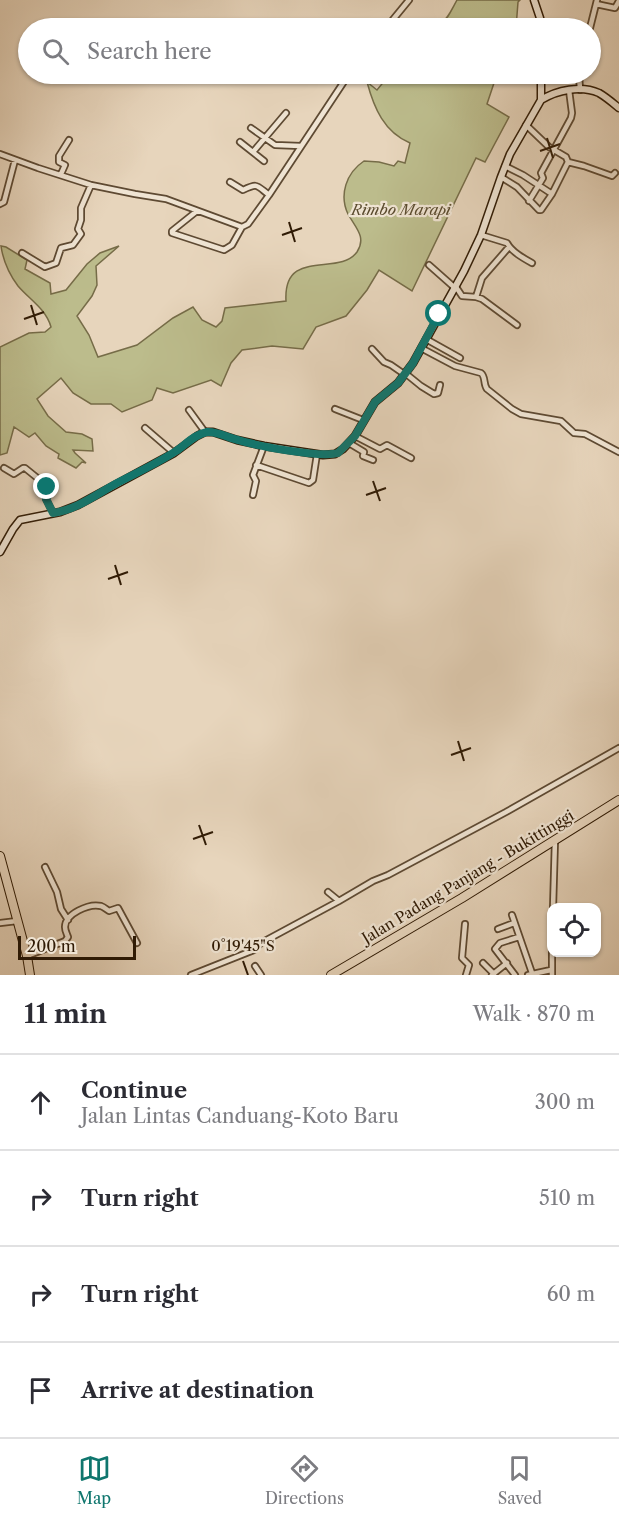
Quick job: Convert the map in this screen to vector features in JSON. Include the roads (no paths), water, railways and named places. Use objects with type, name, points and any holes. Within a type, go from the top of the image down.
[{"type":"highway","name":"Jalan Padang Panjang - Bukittinggi","points":[[331,975],[619,801]]},
{"type":"highway","points":[[0,856],[30,975]]},
{"type":"main road","points":[[534,0],[540,18]]},
{"type":"main road","points":[[542,84],[542,100]]},
{"type":"main road","points":[[542,88],[554,92],[580,90],[600,94],[619,108]]},
{"type":"main road","points":[[0,552],[20,520],[60,512],[78,505],[174,453],[205,432],[213,432],[264,446],[320,454],[338,453],[355,436],[375,402],[398,383],[413,363],[481,235],[505,166],[525,125],[542,100],[554,92]]},
{"type":"street","points":[[394,18],[409,0]]},
{"type":"street","points":[[592,18],[596,2],[614,8],[619,1]]},
{"type":"street","points":[[197,211],[172,233],[224,250],[232,245],[242,227],[249,224],[269,195],[342,84]]},
{"type":"street","points":[[580,84],[580,90]]},
{"type":"street","points":[[529,201],[543,178],[541,174],[571,118],[569,90]]},
{"type":"street","points":[[253,152],[286,113]]},
{"type":"street","points":[[525,125],[554,150],[566,157],[568,162]]},
{"type":"street","points":[[251,128],[275,146],[301,147]]},
{"type":"street","points":[[61,174],[65,165],[59,162],[59,158],[69,140]]},
{"type":"street","points":[[240,142],[264,161]]},
{"type":"street","points":[[0,154],[91,184],[166,199],[242,227]]},
{"type":"street","points":[[0,204],[4,202],[15,160]]},
{"type":"street","points":[[568,162],[612,176],[615,173]]},
{"type":"street","points":[[501,177],[517,186],[529,201],[541,210],[568,162]]},
{"type":"street","points":[[505,166],[552,194]]},
{"type":"street","points":[[517,186],[523,175]]},
{"type":"street","points":[[230,182],[243,190],[255,185],[269,195]]},
{"type":"street","points":[[22,253],[45,267],[56,263],[62,248],[71,246],[81,234],[78,230],[81,208],[91,184]]},
{"type":"street","points":[[481,235],[507,243],[520,257],[532,263]]},
{"type":"street","points":[[476,297],[482,278],[509,247]]},
{"type":"street","points":[[429,265],[462,296],[482,299],[517,325]]},
{"type":"street","points":[[425,339],[460,358]]},
{"type":"street","points":[[420,348],[454,366],[482,373],[487,389],[521,414],[561,421],[574,433],[585,435],[619,452]]},
{"type":"street","points":[[372,349],[384,362],[434,394],[438,393],[440,385]]},
{"type":"street","points":[[335,409],[363,420]]},
{"type":"street","points":[[189,410],[205,432]]},
{"type":"street","points":[[145,428],[174,453]]},
{"type":"street","points":[[355,436],[380,449],[387,446],[411,458]]},
{"type":"street","points":[[349,443],[364,452],[363,456],[373,460]]},
{"type":"street","points":[[253,495],[256,481],[253,477],[264,446]]},
{"type":"street","points":[[256,465],[309,483],[313,480],[320,454]]},
{"type":"street","points":[[4,468],[14,474],[25,468],[46,485],[49,493],[46,499],[53,513]]},
{"type":"street","points":[[191,975],[254,950],[261,943],[373,881],[517,806],[619,748]]},
{"type":"street","points":[[553,903],[555,840]]},
{"type":"street","points":[[45,867],[57,892],[61,909],[68,920]]},
{"type":"street","points":[[328,892],[339,901]]},
{"type":"street","points":[[27,956],[67,939],[65,927],[68,920],[80,909],[88,907],[101,906],[109,911],[117,908],[137,943]]},
{"type":"street","points":[[512,915],[530,974],[551,972],[552,957]]},
{"type":"street","points":[[0,923],[17,921]]},
{"type":"street","points":[[498,929],[514,923]]},
{"type":"street","points":[[465,924],[462,956],[469,965],[466,975]]},
{"type":"street","points":[[515,975],[495,949],[500,943],[519,936]]},
{"type":"street","points":[[483,963],[493,974],[507,963]]},
{"type":"street","points":[[255,966],[261,975]]},
{"type":"park label","name":"Rimbo Marapi","points":[[401,210]]}]
